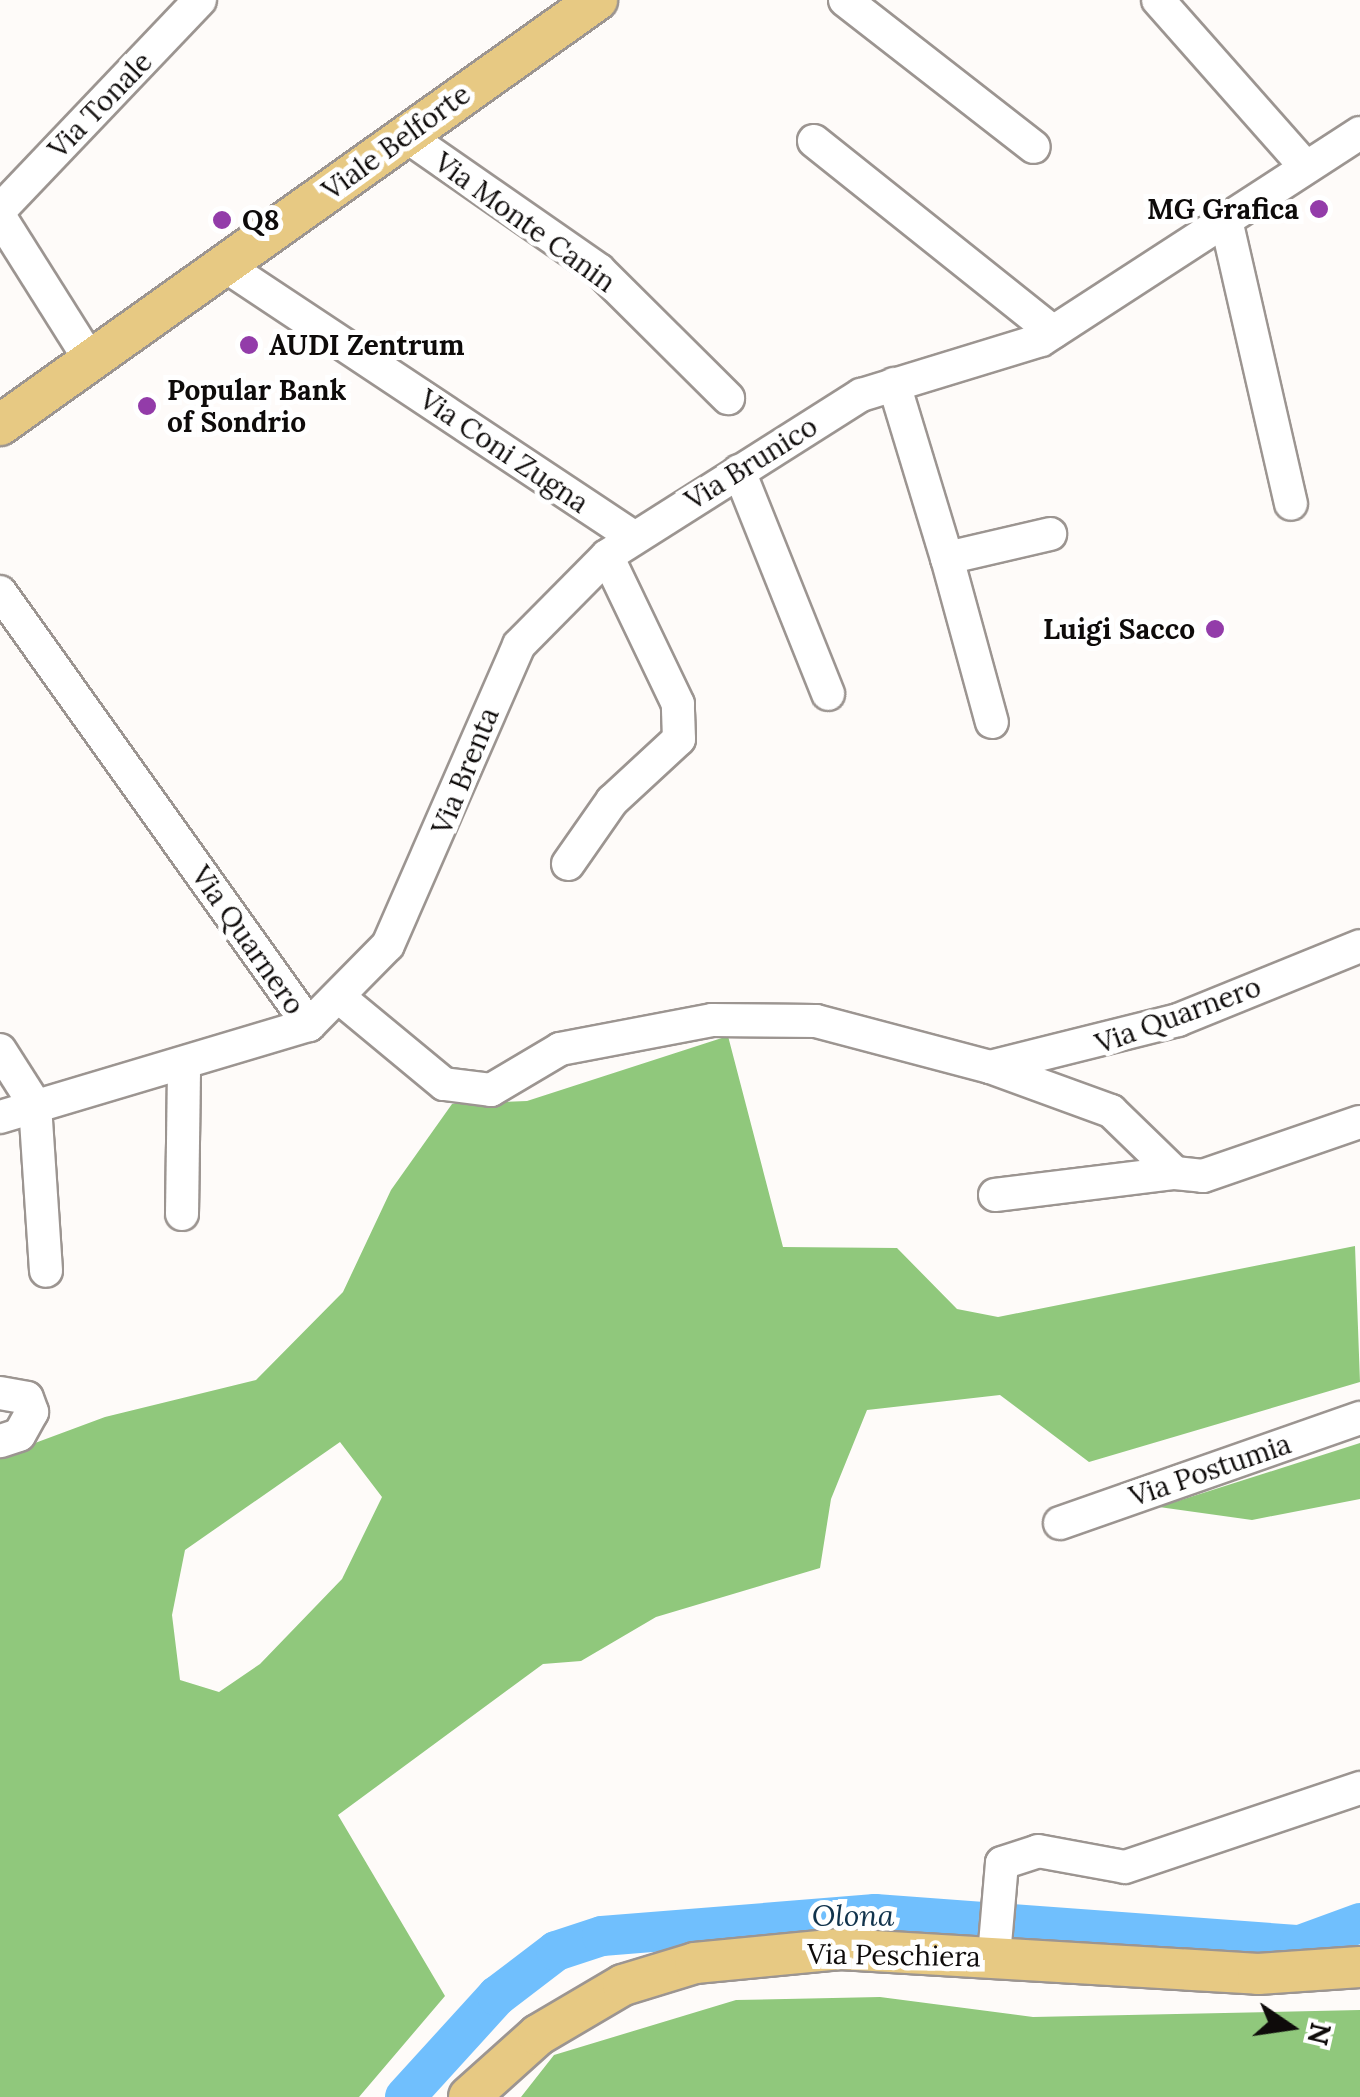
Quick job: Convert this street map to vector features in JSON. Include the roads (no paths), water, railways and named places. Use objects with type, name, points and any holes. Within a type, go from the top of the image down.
[{"type":"main road","name":"Viale Belforte","points":[[0,424],[596,0]]},
{"type":"main road","name":"Via Peschiera","points":[[469,2097],[538,2035],[624,1985],[696,1964],[840,1949],[996,1949],[1258,1974],[1360,1968]]},
{"type":"street","name":"Via Tonale","points":[[0,214],[200,0]]},
{"type":"street","points":[[845,0],[1034,147]]},
{"type":"street","points":[[1158,0],[1305,166]]},
{"type":"street","name":"Via Brunico","points":[[606,556],[739,471],[894,384],[1053,332],[1360,134]]},
{"type":"street","name":"Via Monte Canin","points":[[406,136],[599,270],[728,398]]},
{"type":"street","points":[[814,142],[1053,332]]},
{"type":"street","points":[[0,214],[90,360]]},
{"type":"street","points":[[1226,220],[1290,504]]},
{"type":"street","name":"Via Coni Zugna","points":[[224,265],[634,538]]},
{"type":"street","points":[[894,384],[992,722]]},
{"type":"street","points":[[739,471],[828,694]]},
{"type":"street","points":[[947,558],[1050,534]]},
{"type":"street","points":[[568,864],[612,802],[680,739],[678,704],[606,556]]},
{"type":"street","name":"Via Brenta","points":[[340,998],[388,945],[420,882],[519,645],[606,556]]},
{"type":"street","name":"Via Quarnero","points":[[0,592],[309,1025],[340,998],[444,1084],[491,1090],[560,1049],[712,1020],[816,1021],[990,1066],[1111,1111],[1175,1174]]},
{"type":"street","name":"Via Quarnero","points":[[990,1066],[1178,1020],[1360,946]]},
{"type":"street","points":[[0,1117],[184,1066],[309,1025]]},
{"type":"street","points":[[0,1050],[36,1105],[46,1272]]},
{"type":"street","points":[[182,1214],[184,1066]]},
{"type":"street","points":[[995,1195],[1175,1174],[1202,1176],[1360,1122]]},
{"type":"street","points":[[0,1393],[27,1398],[32,1412],[20,1434],[0,1441]]},
{"type":"street","name":"Via Postumia","points":[[1060,1523],[1360,1418]]},
{"type":"street","points":[[996,1949],[1002,1863],[1038,1851],[1125,1868],[1360,1788]]},
{"type":"waterway","name":"Olona","points":[[405,2097],[497,1996],[556,1951],[602,1936],[875,1914],[1300,1945],[1360,1923]]},
{"type":"place","name":"MG Grafica","points":[[1319,209]]},
{"type":"place","name":"Q8","points":[[222,220]]},
{"type":"place","name":"AUDI Zentrum","points":[[249,345]]},
{"type":"place","name":"Popular Bank of Sondrio","points":[[147,406]]},
{"type":"place","name":"Luigi Sacco","points":[[1215,629]]}]
